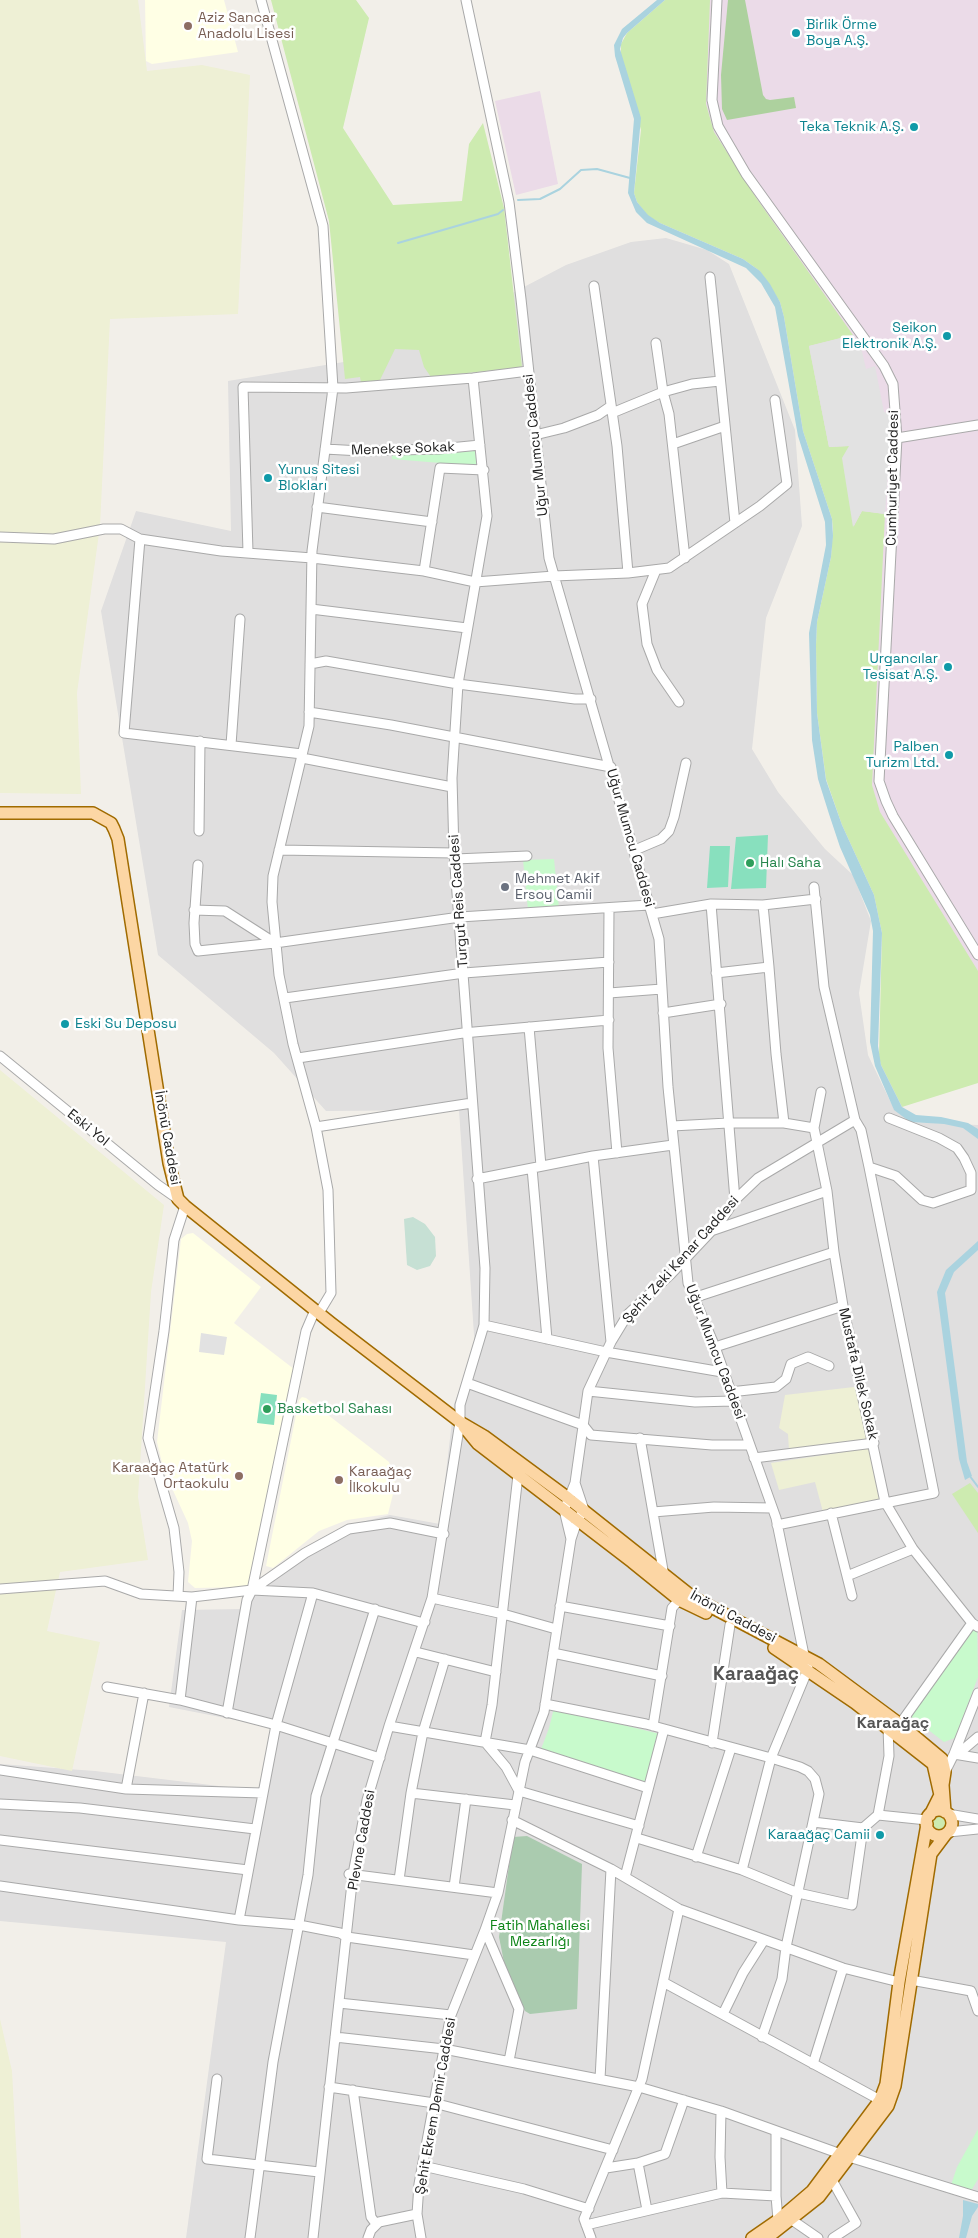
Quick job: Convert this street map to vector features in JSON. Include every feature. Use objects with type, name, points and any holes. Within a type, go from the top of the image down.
[{"type":"main road","name":"İnönü Caddesi","points":[[0,813],[93,813],[111,823],[118,840],[169,1163],[182,1202],[317,1311],[460,1422],[484,1436],[584,1510],[664,1576],[694,1598],[719,1613],[820,1664],[900,1724],[942,1759],[946,1772]]},
{"type":"main road","name":"İnönü Caddesi","points":[[460,1422],[478,1444],[679,1600],[782,1652],[888,1727],[933,1764],[940,1795],[928,1819],[899,1982],[886,2084],[880,2100],[845,2155]]},
{"type":"main road","points":[[752,2238],[778,2220],[812,2191],[888,2106],[895,2086],[931,1854],[947,1833],[952,1821],[947,1813],[943,1785],[946,1772]]},
{"type":"main road","points":[[947,1813],[937,1811],[928,1819],[930,1832],[933,1834],[947,1833]]},
{"type":"main road","points":[[767,2238],[819,2197],[832,2180],[845,2155]]},
{"type":"street","points":[[227,1714],[247,1600],[252,1590],[306,1331],[317,1311],[329,1299],[330,1284],[328,1190],[316,1127],[279,975],[272,902],[273,876],[309,726],[312,558],[333,388],[323,226],[261,0]]},
{"type":"street","name":"Uğur Mumcu Caddesi","points":[[466,0],[509,202],[549,558],[635,850],[659,939],[673,1145],[688,1283],[714,1347],[772,1508],[808,1669]]},
{"type":"street","name":"Cumhuriyet Caddesi","points":[[717,0],[712,70],[714,119],[746,174],[884,366],[893,384],[897,438],[879,781],[893,816],[978,955]]},
{"type":"street","points":[[710,277],[735,523]]},
{"type":"street","points":[[594,286],[612,410],[628,573]]},
{"type":"street","points":[[656,343],[663,392],[669,414],[685,558]]},
{"type":"street","points":[[248,552],[243,387],[333,388],[473,378],[528,370]]},
{"type":"street","name":"Turgut Reis Caddesi","points":[[460,1422],[460,1404],[484,1325],[485,1268],[477,1179],[452,787],[458,684],[487,516],[484,470],[473,378]]},
{"type":"street","points":[[535,435],[564,428],[663,392],[692,384],[720,382]]},
{"type":"street","points":[[0,537],[54,539],[104,529],[121,529],[140,539],[221,551],[312,558],[424,571],[475,582],[628,573],[670,568],[778,493],[786,484],[775,400]]},
{"type":"street","points":[[673,444],[725,426]]},
{"type":"street","points":[[897,438],[978,426]]},
{"type":"street","name":"Menekşe Sokak","points":[[325,449],[361,451],[439,449],[480,445]]},
{"type":"street","points":[[424,571],[440,468],[484,470]]},
{"type":"street","points":[[317,506],[432,522]]},
{"type":"street","points":[[140,539],[124,734],[200,741],[302,756],[452,787]]},
{"type":"street","points":[[656,570],[642,604],[647,644],[656,670],[679,702]]},
{"type":"street","points":[[310,609],[467,628]]},
{"type":"street","points":[[231,745],[240,619]]},
{"type":"street","points":[[310,664],[326,661],[458,684],[575,699],[591,699]]},
{"type":"street","points":[[309,712],[611,767]]},
{"type":"street","points":[[199,831],[200,741]]},
{"type":"street","points":[[635,850],[661,839],[669,831],[686,763]]},
{"type":"street","points":[[279,850],[455,856],[527,856]]},
{"type":"street","points":[[198,865],[194,910],[195,944],[198,951],[275,943],[460,917],[609,908],[650,910],[711,904],[764,905],[816,899]]},
{"type":"street","points":[[777,1525],[934,1492],[861,1130],[855,1120],[824,987],[814,887]]},
{"type":"street","points":[[711,904],[716,973],[721,1004],[735,1200]]},
{"type":"street","points":[[764,905],[776,1054],[784,1123]]},
{"type":"street","points":[[609,908],[608,1048],[617,1153]]},
{"type":"street","points":[[194,910],[225,911],[275,943]]},
{"type":"street","points":[[285,998],[464,973],[609,962]]},
{"type":"street","points":[[716,973],[769,967]]},
{"type":"street","points":[[609,993],[662,989]]},
{"type":"street","points":[[664,1013],[721,1004]]},
{"type":"street","points":[[298,1058],[468,1032],[609,1020]]},
{"type":"street","points":[[529,1027],[547,1339]]},
{"type":"street","name":"Eski Yol","points":[[0,1056],[158,1185],[182,1202]]},
{"type":"street","name":"Mustafa Dilek Sokak","points":[[821,1092],[814,1128],[816,1141],[827,1191],[843,1306],[874,1443],[885,1502],[913,1549],[975,1625]]},
{"type":"street","points":[[316,1127],[472,1103]]},
{"type":"street","points":[[869,1167],[896,1176],[922,1200],[933,1203],[971,1190],[971,1174],[957,1148],[939,1138],[889,1118]]},
{"type":"street","name":"Şehit Zeki Kenar Caddesi","points":[[575,1483],[588,1391],[611,1342],[628,1314],[671,1274],[684,1258],[720,1222],[735,1200],[758,1178],[816,1141],[855,1120]]},
{"type":"street","points":[[672,1126],[784,1123],[814,1128]]},
{"type":"street","points":[[477,1179],[593,1156],[673,1145]]},
{"type":"street","points":[[593,1156],[611,1342]]},
{"type":"street","points":[[709,1232],[827,1191]]},
{"type":"street","points":[[178,1596],[179,1572],[174,1528],[148,1438],[164,1331],[174,1240],[182,1202]]},
{"type":"street","points":[[693,1298],[834,1252]]},
{"type":"street","points":[[714,1347],[843,1306]]},
{"type":"street","points":[[484,1325],[606,1352],[722,1372]]},
{"type":"street","points":[[588,1391],[695,1402],[731,1397],[776,1387],[786,1378],[791,1364],[808,1357],[829,1366]]},
{"type":"street","points":[[467,1383],[583,1425],[591,1436],[640,1438],[712,1445],[750,1445]]},
{"type":"street","name":"Plevne Caddesi","points":[[313,2238],[347,1937],[351,1874],[367,1800],[389,1726],[416,1652],[432,1598],[444,1534],[460,1422]]},
{"type":"street","points":[[640,1438],[664,1576]]},
{"type":"street","points":[[754,1458],[874,1443]]},
{"type":"street","points":[[485,1742],[492,1705],[518,1475]]},
{"type":"street","points":[[571,1540],[564,1510],[575,1483]]},
{"type":"street","points":[[571,1540],[577,1521],[584,1510],[575,1483]]},
{"type":"street","points":[[653,1512],[714,1507],[772,1508]]},
{"type":"street","points":[[831,1513],[852,1596]]},
{"type":"street","points":[[252,1590],[305,1552],[349,1530],[390,1523],[444,1534]]},
{"type":"street","name":"Şehit Ekrem Demir Caddesi","points":[[421,2238],[417,2214],[423,2166],[444,2048],[452,2015],[474,1955],[486,1930],[498,1894],[515,1805],[530,1750],[544,1712],[571,1540]]},
{"type":"street","points":[[847,1576],[913,1549]]},
{"type":"street","points":[[0,1589],[105,1580],[141,1594],[192,1597],[252,1590],[313,1593],[425,1622]]},
{"type":"street","points":[[239,1920],[276,1726],[313,1593]]},
{"type":"street","points":[[180,1700],[192,1597]]},
{"type":"street","points":[[432,1598],[502,1614],[556,1630]]},
{"type":"street","points":[[653,1726],[672,1608],[679,1600]]},
{"type":"street","points":[[560,1606],[670,1626]]},
{"type":"street","points":[[250,2238],[273,2062],[308,1875],[316,1796],[375,1609]]},
{"type":"street","points":[[712,1743],[730,1625]]},
{"type":"street","points":[[900,1724],[975,1625]]},
{"type":"street","points":[[416,1652],[496,1672]]},
{"type":"street","points":[[552,1653],[662,1676]]},
{"type":"street","points":[[400,1880],[411,1793],[423,1732],[445,1659]]},
{"type":"street","points":[[742,1870],[771,1758],[808,1669]]},
{"type":"street","points":[[107,1687],[180,1700],[276,1726],[380,1758]]},
{"type":"street","points":[[126,1789],[144,1693]]},
{"type":"street","points":[[946,1772],[978,1693]]},
{"type":"street","points":[[545,1704],[653,1726],[771,1758],[800,1768],[808,1772],[815,1779],[819,1794],[786,1947],[782,1979],[762,2037]]},
{"type":"street","points":[[389,1726],[530,1750],[648,1788]]},
{"type":"street","points":[[637,1838],[742,1870],[798,1893],[852,1905],[863,1828],[878,1815],[889,1756],[888,1727]]},
{"type":"street","points":[[600,2079],[610,1880],[618,1873],[637,1838],[664,1729]]},
{"type":"street","points":[[956,1751],[966,1748],[978,1737]]},
{"type":"street","points":[[485,1742],[506,1767],[519,1790],[639,1826]]},
{"type":"street","points":[[696,1857],[731,1748]]},
{"type":"street","points":[[956,1751],[978,1758]]},
{"type":"street","points":[[0,1770],[126,1789],[263,1793]]},
{"type":"street","points":[[411,1793],[515,1805]]},
{"type":"street","points":[[454,1887],[466,1799]]},
{"type":"street","points":[[0,1804],[80,1808],[255,1829]]},
{"type":"street","points":[[947,1813],[978,1819]]},
{"type":"street","points":[[878,1815],[928,1819]]},
{"type":"street","points":[[512,1820],[618,1873],[678,1909],[843,1968],[899,1982]]},
{"type":"street","points":[[813,1822],[863,1828]]},
{"type":"street","points":[[947,1833],[978,1829]]},
{"type":"street","points":[[0,1840],[248,1870]]},
{"type":"street","points":[[351,1874],[498,1894]]},
{"type":"street","points":[[0,1886],[239,1920],[298,1925],[340,1933],[347,1937],[474,1955]]},
{"type":"street","points":[[591,2238],[584,2219],[639,2087],[678,1909]]},
{"type":"street","points":[[486,1930],[519,2008],[509,2061]]},
{"type":"street","points":[[722,2014],[743,1973],[764,1940]]},
{"type":"street","points":[[813,2064],[843,1968]]},
{"type":"street","points":[[911,1980],[971,1991],[978,2011]]},
{"type":"street","points":[[663,1982],[880,2100]]},
{"type":"street","points":[[339,2003],[452,2015]]},
{"type":"street","points":[[335,2037],[444,2048],[639,2087],[722,2111],[845,2155],[978,2197]]},
{"type":"street","points":[[217,2079],[207,2159],[319,2172]]},
{"type":"street","points":[[329,2087],[434,2103],[613,2150]]},
{"type":"street","points":[[353,2090],[369,2208],[371,2217],[376,2224]]},
{"type":"street","points":[[606,2168],[638,2163],[665,2154],[684,2100]]},
{"type":"street","points":[[722,2111],[720,2157],[722,2193]]},
{"type":"street","points":[[776,2131],[778,2220]]},
{"type":"street","points":[[638,2163],[647,2210]]},
{"type":"street","points":[[423,2166],[524,2189],[589,2209]]},
{"type":"street","points":[[832,2180],[856,2223],[833,2238]]},
{"type":"street","points":[[586,2225],[722,2193],[776,2196]]},
{"type":"street","points":[[368,2238],[376,2224],[417,2214]]},
{"type":"street","points":[[792,2220],[818,2238]]},
{"type":"shaded area","points":[[0,0],[138,0],[147,71],[202,65],[250,75],[238,314],[110,319],[100,526],[77,693],[81,794],[0,793]]},
{"type":"shaded area","name":"Aziz Sancar Anadolu Lisesi","points":[[145,0],[224,0],[238,52],[152,64],[146,61]]},
{"type":"shaded area","points":[[689,0],[978,0],[978,1035],[853,791],[856,574],[798,319],[661,155]]},
{"type":"shaded area","points":[[540,91],[558,184],[516,195],[495,101]]},
{"type":"shaded area","points":[[666,238],[707,250],[729,264],[795,430],[802,526],[766,618],[752,749],[778,792],[825,849],[853,875],[871,921],[859,993],[868,1055],[894,1109],[910,1122],[978,1125],[978,2238],[186,2238],[226,1942],[0,1921],[0,1764],[95,1771],[260,1791],[271,1727],[169,1707],[182,1610],[242,1609],[247,1593],[277,1569],[319,1539],[349,1525],[390,1515],[440,1524],[454,1404],[475,1350],[459,1110],[326,1111],[274,1053],[158,955],[101,611],[136,511],[231,531],[228,381],[368,358],[501,299],[566,265],[631,242]]},
{"type":"shaded area","points":[[853,335],[861,347],[866,369],[875,366],[884,412],[892,414],[885,514],[862,511],[853,527],[842,458],[849,446],[829,447],[809,346]]},
{"type":"shaded area","points":[[0,1070],[164,1205],[151,1292],[138,1497],[148,1560],[60,1572],[47,1631],[100,1642],[72,1771],[0,1756]]},
{"type":"shaded area","points":[[413,1217],[425,1224],[435,1237],[436,1256],[430,1266],[417,1270],[407,1265],[404,1219]]},
{"type":"shaded area","points":[[193,1233],[261,1287],[234,1323],[294,1369],[249,1585],[246,1587],[195,1588],[188,1582],[192,1541],[188,1523],[164,1471],[157,1442],[181,1239],[187,1234]]},
{"type":"shaded area","points":[[201,1333],[227,1337],[224,1355],[199,1352]]},
{"type":"shaded area","points":[[854,1387],[859,1391],[870,1436],[866,1440],[789,1450],[788,1434],[779,1428],[785,1395]]},
{"type":"shaded area","name":"Karaağaç İlkokulu","points":[[302,1397],[306,1398],[389,1462],[394,1475],[395,1486],[388,1514],[347,1520],[319,1531],[273,1568],[266,1566],[299,1400]]},
{"type":"shaded area","points":[[870,1448],[880,1500],[823,1512],[815,1482],[779,1490],[771,1463]]},
{"type":"shaded area","points":[[0,2019],[12,2071],[21,2238],[0,2238]]},
{"type":"green space","points":[[271,0],[356,0],[369,18],[343,128],[393,205],[462,201],[469,144],[483,123],[504,208],[522,367],[431,377],[424,367],[419,350],[395,349],[379,382],[361,383],[360,377],[345,379],[329,221]]},
{"type":"green space","points":[[665,0],[710,0],[706,104],[714,132],[757,199],[853,335],[809,346],[829,447],[849,446],[854,526],[862,511],[885,514],[872,785],[880,812],[978,971],[978,1083],[902,1107],[881,1065],[879,1057],[882,933],[874,895],[842,825],[826,779],[817,713],[816,645],[817,622],[831,557],[833,529],[832,519],[803,431],[780,302],[760,271],[743,259],[648,216],[637,202],[634,193],[641,130],[621,58],[621,44],[627,33]]},
{"type":"green space","points":[[728,0],[745,0],[763,95],[766,99],[770,100],[794,97],[796,108],[727,120],[722,109],[721,75]]},
{"type":"green space","points":[[475,451],[477,466],[392,459],[392,455]]},
{"type":"green space","name":"Halı Saha","points":[[768,835],[766,888],[731,889],[736,837]]},
{"type":"green space","name":"Halı Saha","points":[[710,846],[730,846],[728,887],[707,888]]},
{"type":"green space","points":[[554,859],[559,908],[528,910],[523,860]]},
{"type":"green space","name":"Basketbol Sahası","points":[[261,1393],[277,1395],[274,1425],[257,1423]]},
{"type":"green space","points":[[970,1483],[978,1493],[978,1533],[952,1494]]},
{"type":"green space","points":[[977,1630],[978,1677],[955,1738],[944,1742],[909,1715],[971,1631]]},
{"type":"green space","points":[[554,1708],[660,1734],[648,1780],[644,1784],[540,1752]]},
{"type":"green space","points":[[937,1816],[943,1816],[948,1821],[946,1830],[937,1832],[932,1827],[932,1821]]},
{"type":"green space","name":"Fatih Mahallesi Mezarlığı","points":[[527,1836],[582,1864],[577,2009],[530,2014],[525,2011],[504,1962],[499,1937],[513,1837]]},
{"type":"green space","points":[[978,2129],[978,2179],[971,2191],[951,2185],[957,2167]]},
{"type":"water","points":[[657,0],[665,0],[627,33],[623,38],[620,49],[641,118],[634,193],[637,202],[648,215],[660,223],[743,259],[760,271],[780,302],[803,431],[832,519],[831,557],[817,622],[817,713],[826,780],[842,825],[874,895],[882,933],[878,1046],[881,1065],[902,1107],[916,1115],[941,1117],[968,1123],[978,1129],[978,1139],[963,1128],[944,1124],[910,1122],[894,1110],[875,1066],[870,1042],[873,931],[870,915],[840,847],[829,814],[818,779],[812,740],[809,633],[826,545],[825,522],[798,436],[775,307],[761,283],[746,268],[647,223],[636,212],[628,193],[634,119],[615,56],[614,45],[622,29]]},
{"type":"water","points":[[978,1241],[978,1250],[954,1272],[945,1293],[967,1462],[972,1476],[965,1480],[959,1459],[937,1292],[946,1270]]},
{"type":"water","points":[[963,2200],[978,2204],[978,2207],[972,2216],[966,2238],[959,2238],[963,2216]]},
{"type":"waterway","points":[[518,200],[540,199],[560,189],[581,170],[597,169],[630,178]]},
{"type":"waterway","points":[[398,243],[498,214],[503,210]]},
{"type":"waterway","points":[[969,1475],[978,1487]]},
{"type":"place","name":"Aziz Sancar Anadolu Lisesi","points":[[188,26]]},
{"type":"place","name":"Birlik Örme Boya A.Ş.","points":[[796,33]]},
{"type":"place","name":"Teka Teknik A.Ş.","points":[[914,127]]},
{"type":"place","name":"Seikon Elektronik A.Ş.","points":[[947,336]]},
{"type":"place","name":"Yunus Sitesi Blokları","points":[[268,478]]},
{"type":"place","name":"Urgancılar Tesisat A.Ş.","points":[[948,667]]},
{"type":"place","name":"Palben Turizm Ltd.","points":[[949,755]]},
{"type":"place","name":"Halı Saha","points":[[750,863]]},
{"type":"place","name":"Mehmet Akif Ersoy Camii","points":[[505,887]]},
{"type":"place","name":"Eski Su Deposu","points":[[65,1024]]},
{"type":"place","name":"Basketbol Sahası","points":[[267,1409]]},
{"type":"place","name":"Karaağaç Atatürk Ortaokulu","points":[[239,1476]]},
{"type":"place","name":"Karaağaç İlkokulu","points":[[339,1480]]},
{"type":"place","name":"Karaağaç Camii","points":[[880,1835]]},
{"type":"district","name":"Karaağaç","points":[[756,1675]]},
{"type":"district","name":"Karaağaç","points":[[893,1724]]}]
